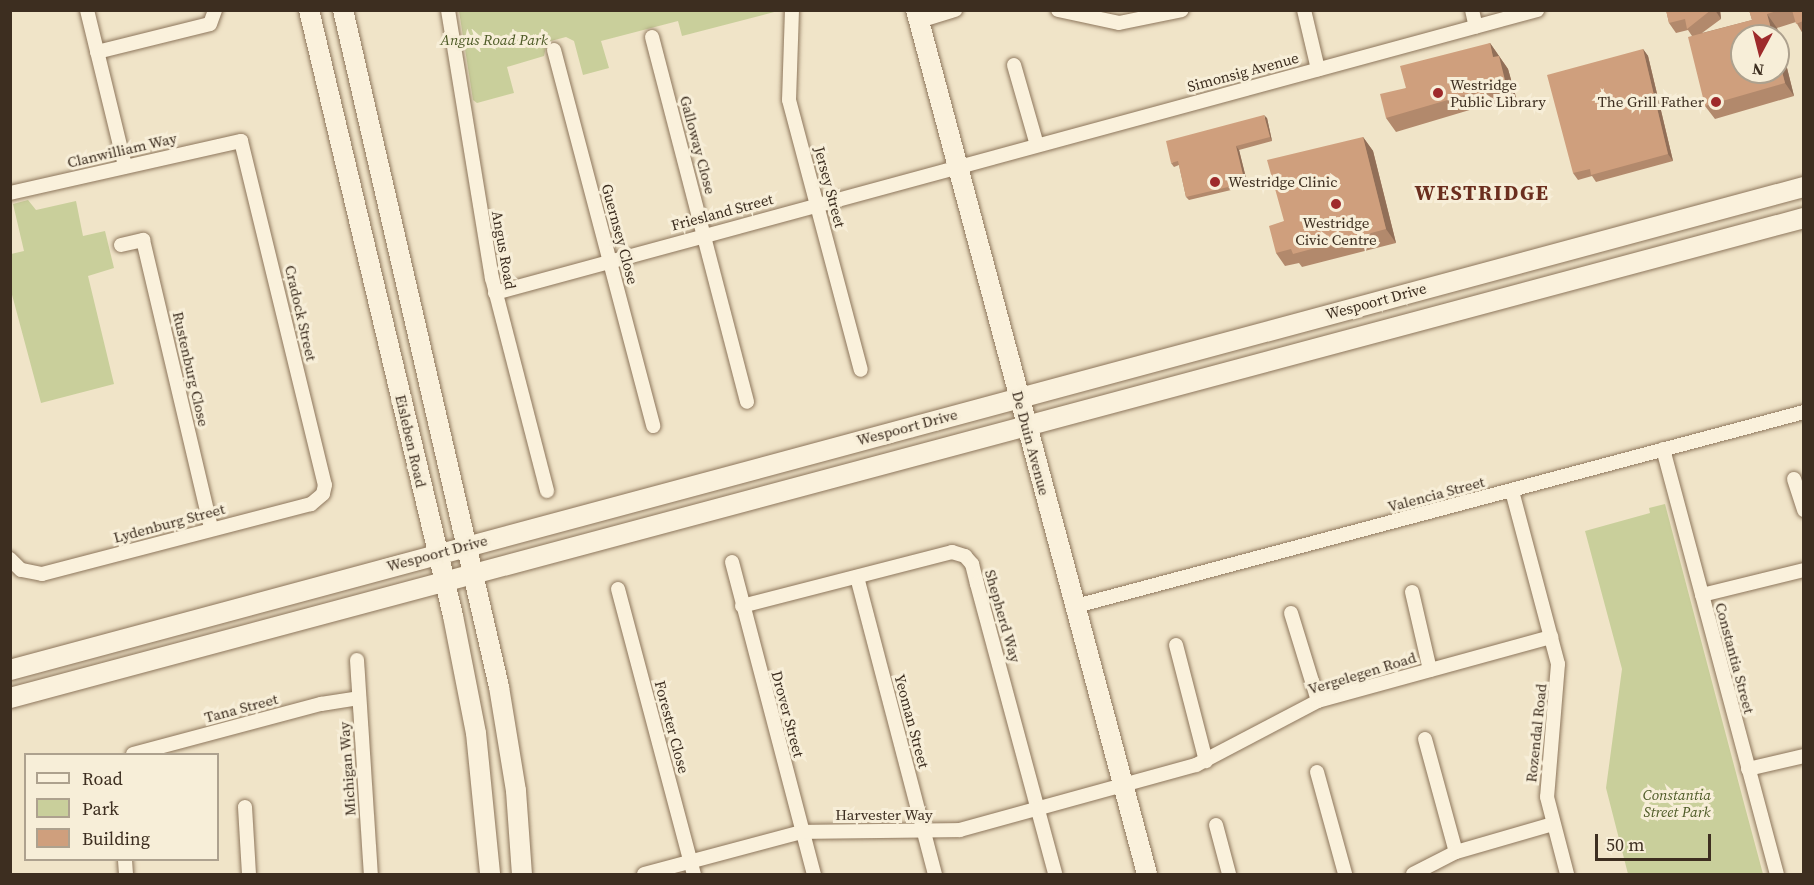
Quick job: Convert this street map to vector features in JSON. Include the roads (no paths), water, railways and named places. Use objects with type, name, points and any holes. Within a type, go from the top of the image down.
[{"type":"main road","name":"Eisleben Road","points":[[309,10],[445,580],[476,733],[490,874]]},
{"type":"main road","points":[[343,10],[475,572],[509,737],[522,874]]},
{"type":"main road","name":"De Duin Avenue","points":[[917,16],[1147,874]]},
{"type":"main road","name":"Wespoort Drive","points":[[10,670],[468,544],[1803,187]]},
{"type":"main road","name":"Wespoort Drive","points":[[10,698],[1803,218]]},
{"type":"street","points":[[87,10],[125,166]]},
{"type":"street","points":[[97,52],[210,24],[215,10]]},
{"type":"street","name":"Angus Road","points":[[448,10],[495,292],[547,491]]},
{"type":"street","name":"Jersey Street","points":[[792,10],[789,100],[861,370]]},
{"type":"street","points":[[917,16],[955,10]]},
{"type":"street","points":[[1058,10],[1117,17],[1182,10]]},
{"type":"street","points":[[1304,10],[1318,69]]},
{"type":"street","points":[[1472,10],[1476,27]]},
{"type":"street","name":"Simonsig Avenue","points":[[957,166],[1537,10]]},
{"type":"street","name":"Galloway Close","points":[[652,37],[747,402]]},
{"type":"street","name":"Guernsey Close","points":[[554,50],[653,426]]},
{"type":"street","points":[[1014,65],[1037,145]]},
{"type":"street","name":"Clanwilliam Way","points":[[10,193],[241,141]]},
{"type":"street","name":"Cradock Street","points":[[241,141],[325,485],[323,494]]},
{"type":"street","name":"Friesland Street","points":[[495,292],[957,166]]},
{"type":"street","name":"Rustenburg Close","points":[[121,245],[143,240],[211,528]]},
{"type":"street","name":"Valencia Street","points":[[1076,606],[1803,412]]},
{"type":"street","name":"Constantia Street","points":[[1663,449],[1776,874]]},
{"type":"street","points":[[1794,479],[1803,510]]},
{"type":"street","name":"Rozendal Road","points":[[1512,491],[1559,672],[1546,787],[1553,824],[1567,874]]},
{"type":"street","name":"Lydenburg Street","points":[[10,559],[21,570],[42,574],[211,528],[311,504],[323,494]]},
{"type":"street","name":"Shepherd Way","points":[[742,606],[952,552],[965,556],[972,564],[1040,807],[1055,874]]},
{"type":"street","name":"Drover Street","points":[[732,562],[814,874]]},
{"type":"street","points":[[1702,595],[1803,570]]},
{"type":"street","name":"Yeoman Street","points":[[857,577],[935,874]]},
{"type":"street","name":"Forester Close","points":[[618,589],[692,868]]},
{"type":"street","points":[[1412,592],[1430,670]]},
{"type":"street","points":[[1292,613],[1318,701]]},
{"type":"street","name":"Vergelegen Road","points":[[1123,784],[1206,761],[1318,701],[1551,637]]},
{"type":"street","points":[[1176,645],[1206,761]]},
{"type":"street","name":"Michigan Way","points":[[357,660],[371,874]]},
{"type":"street","name":"Tana Street","points":[[137,753],[321,704],[359,698]]},
{"type":"street","points":[[1425,739],[1456,852]]},
{"type":"street","points":[[1748,769],[1803,756]]},
{"type":"street","points":[[1317,772],[1345,874]]},
{"type":"street","name":"Harvester Way","points":[[644,874],[692,868],[802,832],[960,830],[1123,784]]},
{"type":"street","points":[[245,807],[249,874]]},
{"type":"street","points":[[1413,874],[1456,852],[1553,824]]},
{"type":"street","points":[[1216,825],[1229,874]]},
{"type":"place","name":"Westridge Public Library","points":[[1438,93]]},
{"type":"place","name":"The Grill Father","points":[[1716,102]]},
{"type":"place","name":"Westridge Clinic","points":[[1215,182]]},
{"type":"place","name":"Westridge Civic Centre","points":[[1336,204]]},
{"type":"district","name":"WESTRIDGE","points":[[1482,193]]},
{"type":"park label","name":"Angus Road Park","points":[[494,40]]},
{"type":"park label","name":"Constantia Street Park","points":[[1677,802]]}]
